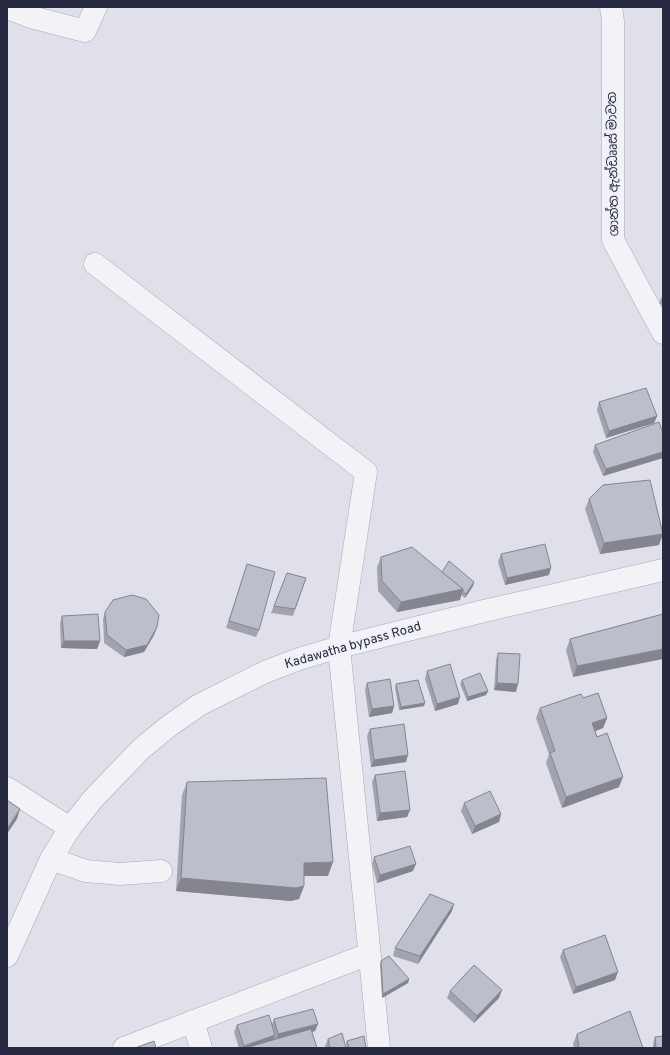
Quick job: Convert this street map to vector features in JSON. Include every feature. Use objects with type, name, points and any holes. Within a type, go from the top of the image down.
[{"type":"street","points":[[7,8],[31,17],[85,31],[96,7]]},
{"type":"street","name":"ශාන්ත ඇන්ඩෘෘස් මාවත","points":[[611,7],[613,21],[613,240],[663,333]]},
{"type":"street","points":[[95,264],[366,472],[339,647],[379,1048]]},
{"type":"street","name":"Kadawatha bypass Road","points":[[7,956],[51,859],[70,828],[93,799],[141,749],[169,726],[200,705],[266,672],[299,659],[339,647],[476,613],[663,570]]},
{"type":"street","points":[[7,788],[70,828]]},
{"type":"street","points":[[51,859],[86,871],[120,874],[162,871]]},
{"type":"street","points":[[124,1048],[369,954]]},
{"type":"street","points":[[192,1021],[201,1048]]},
{"type":"building","points":[[646,388],[657,416],[609,431],[599,402]]},
{"type":"building","points":[[659,422],[663,433],[663,452],[606,469],[595,445]]},
{"type":"building","points":[[650,480],[663,534],[604,543],[589,499],[603,485]]},
{"type":"building","points":[[545,544],[551,568],[507,578],[501,554]]},
{"type":"building","points":[[412,547],[463,589],[401,602],[382,581],[381,557]]},
{"type":"building","points":[[449,561],[474,582],[466,594],[463,592],[463,589],[442,572]]},
{"type":"building","points":[[247,564],[275,572],[259,630],[229,621]]},
{"type":"building","points":[[287,573],[306,578],[295,609],[274,606]]},
{"type":"building","points":[[132,595],[146,599],[159,615],[157,627],[147,645],[126,650],[107,635],[105,612],[113,600]]},
{"type":"building","points":[[98,614],[100,641],[64,641],[62,616]]},
{"type":"building","points":[[663,614],[663,649],[577,666],[570,639]]},
{"type":"building","points":[[498,653],[520,654],[518,684],[497,683]]},
{"type":"building","points":[[450,664],[460,697],[437,704],[427,671]]},
{"type":"building","points":[[480,673],[488,691],[468,697],[462,680]]},
{"type":"building","points":[[390,679],[394,706],[372,709],[367,683]]},
{"type":"building","points":[[418,680],[425,703],[401,707],[396,684]]},
{"type":"building","points":[[598,693],[607,718],[592,723],[597,737],[607,733],[623,777],[566,797],[550,753],[555,751],[540,708],[581,694],[583,698]]},
{"type":"building","points":[[404,724],[408,755],[374,760],[370,729]]},
{"type":"building","points":[[405,771],[410,810],[380,813],[375,775]]},
{"type":"building","points":[[326,778],[333,862],[304,863],[304,886],[296,888],[181,878],[187,782]]},
{"type":"building","points":[[490,791],[501,814],[475,826],[464,803]]},
{"type":"building","points":[[7,800],[20,809],[7,829]]},
{"type":"building","points":[[410,846],[416,864],[380,875],[374,857]]},
{"type":"building","points":[[430,894],[454,904],[420,956],[395,948]]},
{"type":"building","points":[[605,935],[618,972],[576,987],[563,950]]},
{"type":"building","points":[[389,956],[409,979],[383,994],[381,961]]},
{"type":"building","points":[[474,965],[502,990],[477,1016],[450,991]]},
{"type":"building","points":[[313,1009],[318,1024],[278,1034],[274,1019]]},
{"type":"building","points":[[630,1011],[643,1048],[579,1048],[577,1034]]},
{"type":"building","points":[[269,1015],[275,1035],[244,1046],[237,1025]]},
{"type":"building","points":[[311,1029],[317,1048],[245,1048]]},
{"type":"building","points":[[342,1033],[346,1048],[330,1048],[328,1039]]},
{"type":"building","points":[[364,1036],[366,1048],[349,1048],[347,1041]]},
{"type":"building","points":[[663,1036],[663,1048],[656,1048],[655,1037]]},
{"type":"building","points":[[154,1041],[156,1048],[135,1048]]}]
